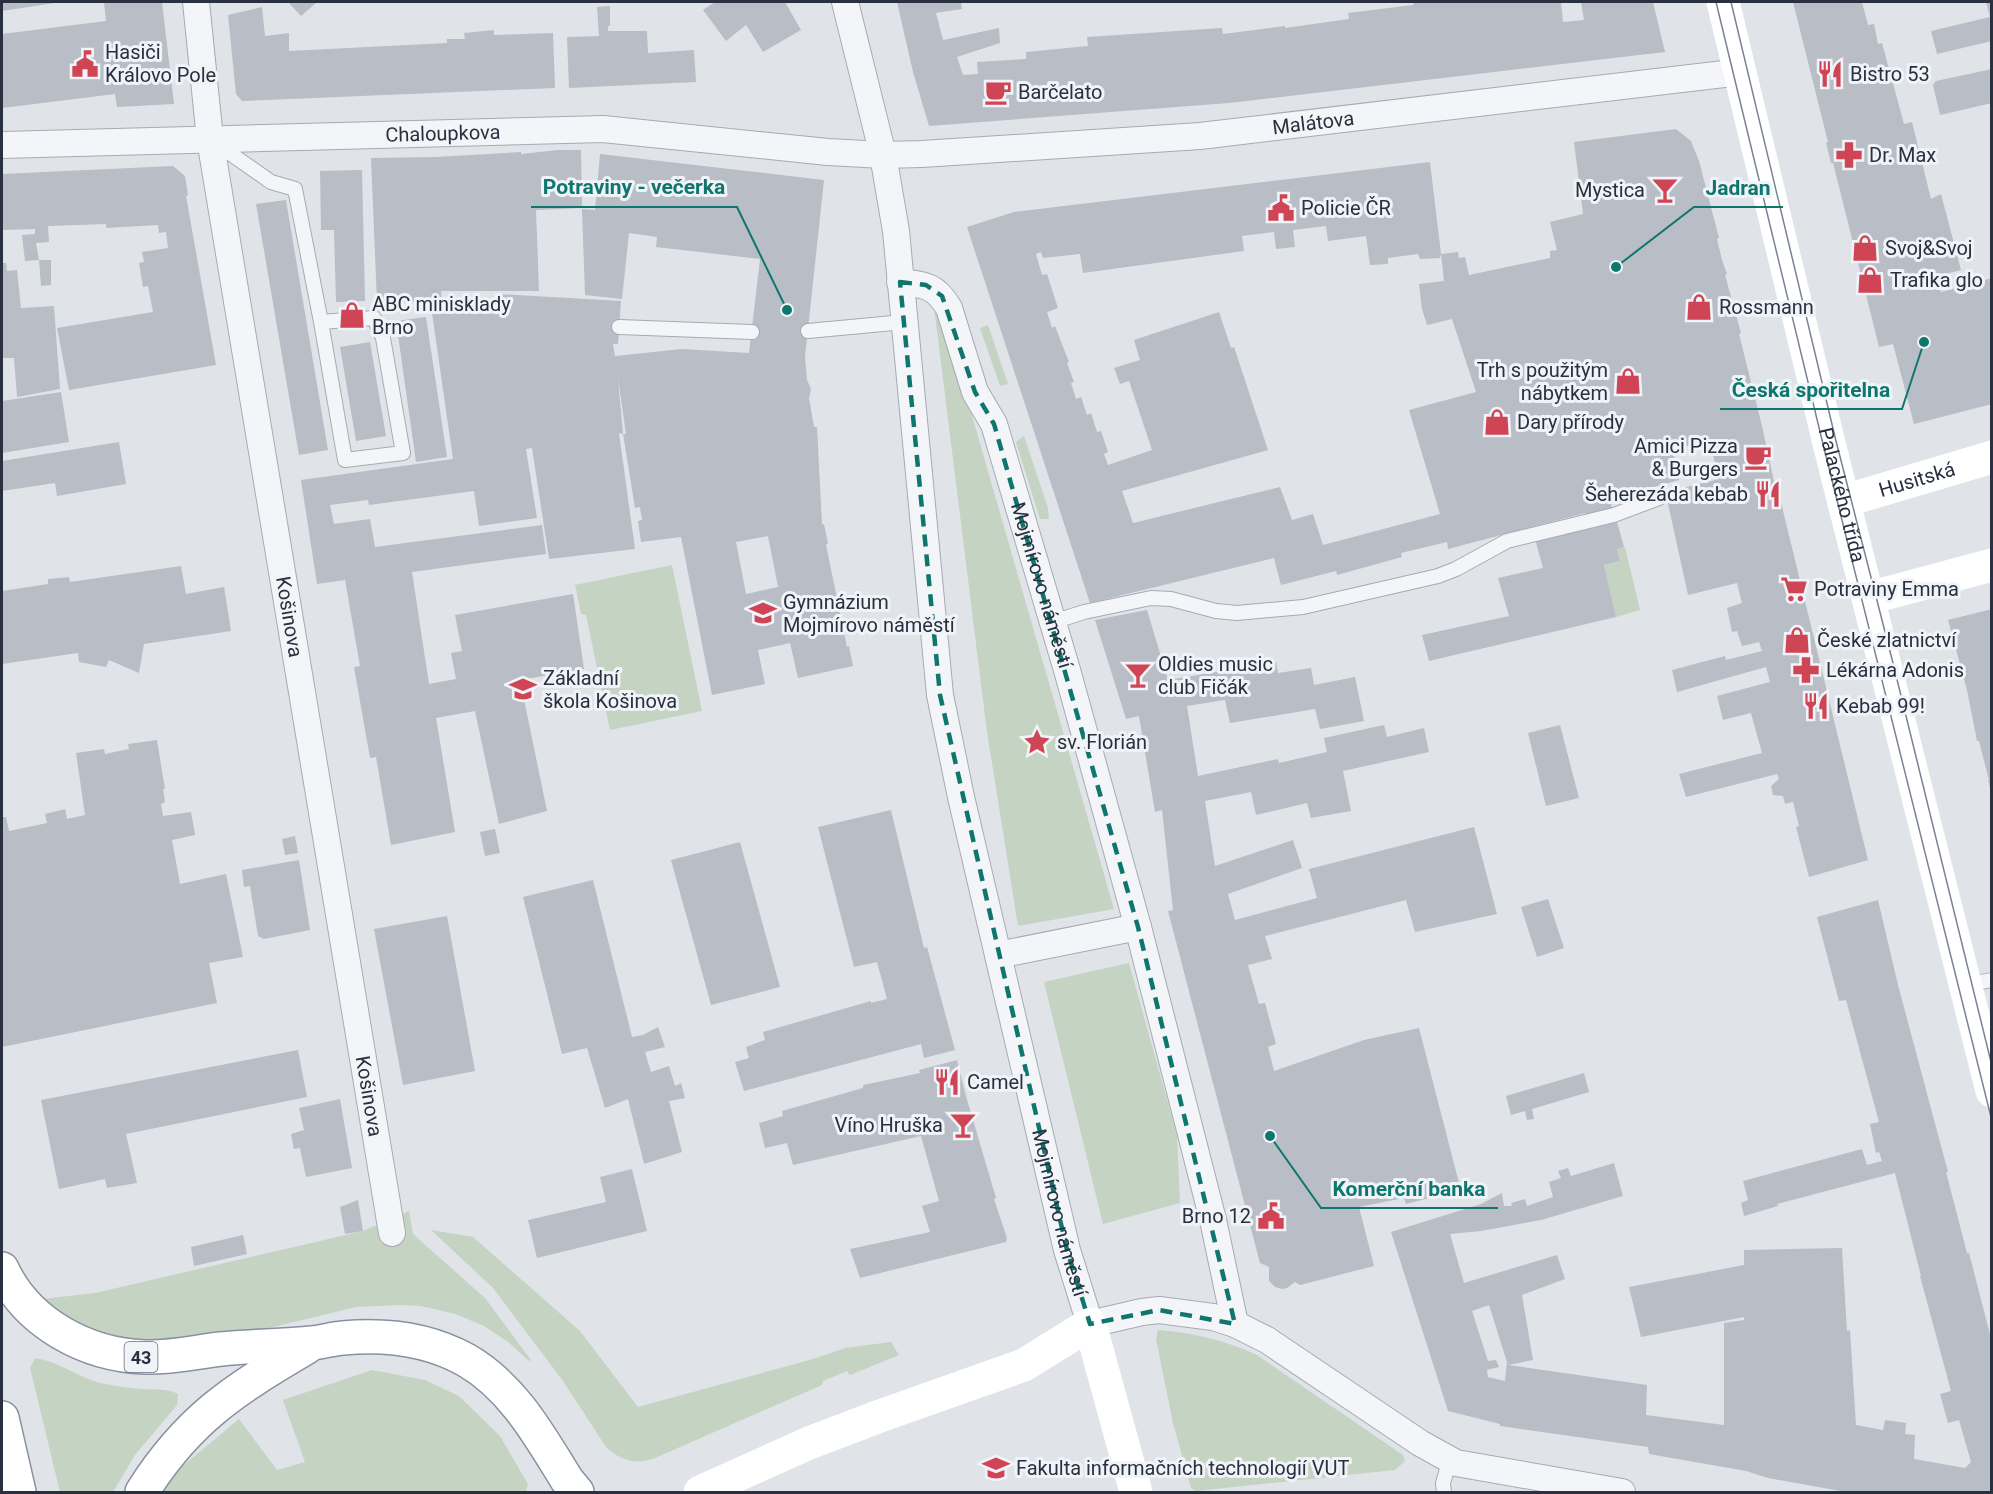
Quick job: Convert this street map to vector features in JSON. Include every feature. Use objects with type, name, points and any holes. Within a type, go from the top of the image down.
[{"type":"main road","name":"Palackého třída","points":[[1723,2],[1869,598],[1978,982],[1992,1091]]},
{"type":"main road","name":"Husitská","points":[[1844,501],[1992,457]]},
{"type":"main road","points":[[1869,598],[1992,565]]},
{"type":"main road","name":"43","points":[[2,1269],[30,1309],[46,1323],[82,1344],[112,1353],[145,1357],[173,1356],[219,1349],[313,1343],[358,1337],[393,1337],[419,1341],[466,1360],[488,1375],[511,1396],[577,1492]]},
{"type":"main road","points":[[700,1492],[829,1435],[1024,1365],[1090,1324],[1136,1492]]},
{"type":"main road","name":"43","points":[[142,1492],[171,1449],[204,1415],[245,1384],[313,1343]]},
{"type":"main road","points":[[2,1418],[19,1492]]},
{"type":"street","name":"Mojmírovo náměstí","points":[[845,2],[883,156],[896,231],[940,695],[961,797],[1067,1250],[1090,1324]]},
{"type":"street","name":"Košinova","points":[[200,4],[210,139],[392,1233]]},
{"type":"street","name":"Malátova","points":[[883,156],[1200,136],[1741,72]]},
{"type":"street","name":"Chaloupkova","points":[[2,145],[603,129],[883,156]]},
{"type":"street","name":"Mojmírovo náměstí","points":[[900,282],[926,285],[942,296],[949,308],[975,392],[994,424],[1053,622],[1138,927],[1213,1220],[1235,1324]]},
{"type":"street","points":[[998,955],[1138,927]]},
{"type":"street","points":[[1090,1324],[1159,1310],[1213,1317],[1235,1324],[1267,1340],[1420,1443],[1456,1463],[1622,1492]]},
{"type":"lane","points":[[210,139],[271,182],[295,189],[345,460],[403,453],[383,338],[374,318],[321,322]]},
{"type":"lane","points":[[808,331],[904,322]]},
{"type":"lane","points":[[619,327],[752,332]]},
{"type":"lane","points":[[1053,622],[1084,612],[1151,598],[1171,599],[1216,611],[1237,613],[1303,607],[1438,576],[1456,569],[1506,541],[1614,515],[1659,498]]},
{"type":"lane","points":[[1444,1456],[1444,1492]]},
{"type":"highlighted area","points":[[900,282],[926,285],[942,296],[975,392],[994,424],[1138,927],[1235,1324],[1159,1310],[1090,1324],[1067,1250],[940,695]]},
{"type":"green space","points":[[934,307],[941,313],[952,346],[1114,909],[1018,926],[987,732]]},
{"type":"green space","points":[[988,325],[1008,384],[1000,386],[980,328]]},
{"type":"green space","points":[[1024,436],[1048,508],[1049,519],[1040,519],[1016,442]]},
{"type":"green space","points":[[1625,547],[1640,610],[1616,617],[1604,565],[1620,561],[1617,549]]},
{"type":"green space","points":[[672,565],[702,711],[610,730],[586,615],[581,614],[575,585]]},
{"type":"green space","points":[[1129,963],[1177,1135],[1180,1203],[1103,1224],[1044,982]]},
{"type":"green space","points":[[409,1211],[413,1234],[485,1298],[531,1360],[529,1361],[508,1342],[484,1326],[455,1314],[421,1306],[356,1307],[265,1329],[216,1337],[134,1344],[83,1330],[42,1299],[95,1293],[363,1231]]},
{"type":"green space","points":[[431,1230],[473,1237],[580,1331],[638,1407],[813,1359],[845,1348],[891,1342],[899,1355],[850,1375],[847,1371],[823,1381],[822,1385],[655,1458],[641,1461],[629,1460],[617,1456],[606,1447],[563,1381],[493,1288]]},
{"type":"green space","points":[[1158,1330],[1209,1338],[1257,1355],[1403,1455],[1405,1461],[1395,1470],[1196,1491],[1191,1488],[1173,1423],[1156,1339]]},
{"type":"green space","points":[[35,1358],[52,1362],[100,1383],[165,1390],[178,1394],[177,1405],[135,1455],[113,1492],[60,1492],[30,1368]]},
{"type":"green space","points":[[372,1370],[425,1380],[459,1396],[500,1436],[528,1484],[526,1492],[158,1492],[167,1479],[239,1419],[277,1470],[305,1462],[283,1400]]},
{"type":"building","points":[[2,2],[55,2],[55,3],[2,11]]},
{"type":"building","name":"Hasiči Královo Pole","points":[[104,2],[162,2],[174,104],[117,107],[115,94],[2,108],[2,34],[106,21]]},
{"type":"building","points":[[288,2],[317,2],[301,16]]},
{"type":"building","points":[[715,2],[785,2],[801,30],[763,52],[746,25],[726,41],[703,10]]},
{"type":"building","points":[[897,2],[961,2],[962,9],[936,13],[943,40],[999,28],[1000,43],[957,57],[963,75],[978,74],[977,62],[1026,59],[1026,52],[1088,46],[1087,37],[1222,28],[1223,34],[1285,26],[1285,28],[1349,19],[1348,13],[1421,2],[1561,2],[1563,22],[1584,20],[1581,2],[1653,2],[1665,52],[1229,103],[929,126],[913,72]]},
{"type":"building","points":[[1793,2],[1862,2],[1868,25],[1874,24],[1878,44],[1882,43],[1904,124],[1912,122],[1931,199],[1941,194],[1961,270],[1937,276],[1941,292],[1992,278],[1992,404],[1914,424],[1893,344],[1879,347],[1826,143],[1828,142]]},
{"type":"building","points":[[1986,2],[1992,2],[1992,41],[1937,54],[1931,31],[1990,17]]},
{"type":"building","points":[[610,6],[608,31],[647,31],[648,53],[694,50],[696,82],[569,88],[567,37],[599,36],[597,7]]},
{"type":"building","points":[[262,7],[265,36],[289,33],[289,51],[447,43],[447,39],[465,39],[464,33],[494,30],[494,35],[553,33],[555,88],[242,101],[236,94],[228,15]]},
{"type":"building","points":[[1992,69],[1992,103],[1940,115],[1933,85],[1936,81]]},
{"type":"building","points":[[1676,129],[1691,141],[1699,161],[1719,238],[1717,239],[1727,274],[1725,275],[1741,333],[1739,334],[1775,486],[1777,486],[1868,860],[1809,877],[1796,827],[1799,826],[1793,802],[1785,804],[1783,796],[1773,795],[1771,786],[1779,779],[1777,774],[1686,797],[1679,774],[1762,753],[1751,713],[1723,720],[1717,696],[1770,682],[1766,667],[1677,692],[1672,670],[1725,656],[1726,660],[1762,651],[1759,642],[1742,646],[1737,631],[1732,632],[1727,608],[1742,603],[1737,583],[1688,595],[1667,499],[1683,493],[1682,488],[1719,479],[1709,440],[1673,450],[1679,480],[1610,499],[1612,508],[1585,516],[1585,513],[1448,549],[1447,542],[1401,553],[1402,557],[1337,575],[1336,571],[1281,585],[1274,558],[1090,603],[967,227],[1014,212],[1430,162],[1441,254],[1458,252],[1459,258],[1465,257],[1469,275],[1550,258],[1550,251],[1557,250],[1550,222],[1583,214],[1574,142]],"holes":[[[1326,226],[1328,241],[1366,236],[1370,265],[1388,264],[1388,258],[1418,254],[1420,259],[1440,258],[1441,254],[1444,281],[1419,284],[1422,309],[1427,325],[1452,319],[1476,392],[1409,410],[1440,514],[1323,545],[1313,514],[1292,520],[1280,487],[1133,523],[1122,491],[1268,450],[1234,347],[1231,348],[1219,312],[1134,340],[1140,360],[1114,368],[1120,384],[1129,381],[1152,450],[1108,465],[1104,454],[1108,452],[1101,431],[1097,432],[1091,413],[1087,415],[1081,397],[1076,399],[1071,383],[1074,382],[1067,363],[1069,362],[1055,326],[1052,328],[1047,312],[1058,308],[1047,274],[1042,275],[1036,254],[1041,252],[1043,258],[1080,254],[1083,273],[1244,251],[1242,236],[1274,232],[1276,249],[1295,247],[1293,230]]]},
{"type":"building","points":[[581,150],[582,208],[536,210],[539,291],[441,291],[442,302],[377,302],[371,158],[521,152],[521,154]]},
{"type":"building","points":[[600,154],[824,180],[805,357],[807,380],[811,389],[809,398],[814,427],[817,427],[822,525],[824,524],[828,543],[826,545],[853,666],[798,678],[790,643],[758,650],[765,684],[712,695],[681,537],[641,542],[638,521],[642,520],[640,507],[635,508],[623,434],[619,433],[635,549],[549,559],[532,448],[526,449],[537,518],[479,526],[474,491],[369,505],[368,500],[330,505],[334,524],[370,519],[375,547],[542,525],[546,554],[412,572],[429,684],[456,679],[451,653],[462,651],[455,615],[573,594],[584,669],[520,680],[547,811],[499,824],[475,711],[436,718],[455,832],[391,845],[376,757],[370,758],[354,667],[360,666],[345,580],[317,584],[301,480],[453,459],[432,313],[497,303],[498,294],[621,301],[618,344],[613,344],[615,356],[682,349],[749,353],[760,259],[656,247],[657,237],[629,233],[622,299],[585,295],[582,209],[595,210]],"holes":[[[618,378],[626,434],[623,434]],[[768,536],[778,587],[746,594],[736,542]]]},
{"type":"building","points":[[173,166],[185,176],[188,195],[186,196],[216,365],[69,390],[57,328],[153,312],[148,286],[143,287],[139,263],[144,262],[142,252],[168,248],[166,232],[159,233],[158,225],[106,228],[106,224],[48,226],[49,242],[36,243],[39,260],[25,261],[22,235],[35,234],[35,229],[2,230],[2,174]]},
{"type":"building","points":[[362,170],[365,301],[336,302],[334,230],[321,230],[320,171]]},
{"type":"building","points":[[286,200],[328,450],[299,455],[256,204]]},
{"type":"building","points":[[39,260],[51,260],[51,285],[41,286]]},
{"type":"building","points":[[2,263],[6,263],[7,271],[17,270],[21,308],[54,306],[60,389],[17,397],[14,358],[2,358]]},
{"type":"building","points":[[426,317],[447,457],[416,462],[396,321]]},
{"type":"building","points":[[370,342],[386,436],[356,441],[340,347]]},
{"type":"building","points":[[61,392],[69,442],[2,453],[2,401]]},
{"type":"building","points":[[119,442],[126,484],[57,496],[55,483],[2,491],[2,461]]},
{"type":"building","points":[[1617,522],[1624,547],[1617,549],[1620,561],[1604,565],[1616,617],[1429,661],[1422,635],[1509,616],[1498,578],[1543,568],[1535,539],[1593,524],[1594,528]]},
{"type":"building","points":[[181,566],[186,594],[224,587],[231,631],[144,644],[139,673],[109,660],[106,667],[79,662],[78,653],[2,664],[2,591],[48,584],[48,579],[69,577],[70,582]]},
{"type":"building","points":[[1992,609],[1992,792],[1991,792],[1948,620]]},
{"type":"building","points":[[1147,610],[1168,680],[1276,662],[1278,673],[1311,668],[1314,685],[1355,677],[1364,721],[1320,729],[1315,709],[1230,723],[1225,700],[1187,706],[1198,776],[1278,759],[1279,763],[1327,752],[1324,738],[1384,725],[1387,737],[1424,728],[1429,752],[1343,771],[1351,811],[1311,818],[1307,803],[1256,815],[1251,792],[1205,801],[1215,866],[1293,840],[1302,868],[1228,894],[1235,920],[1317,898],[1309,869],[1474,827],[1497,914],[1415,932],[1406,900],[1265,936],[1272,959],[1248,965],[1259,1004],[1265,1003],[1276,1044],[1268,1047],[1274,1071],[1364,1040],[1419,1028],[1459,1183],[1432,1191],[1433,1197],[1406,1204],[1404,1198],[1359,1207],[1374,1266],[1300,1285],[1295,1282],[1282,1289],[1275,1287],[1269,1281],[1269,1267],[1260,1263],[1168,911],[1173,910],[1162,810],[1155,812],[1139,716],[1126,719],[1095,620]]},
{"type":"building","points":[[1560,725],[1579,798],[1546,806],[1528,733]]},
{"type":"building","points":[[157,740],[165,789],[163,789],[165,802],[161,804],[163,816],[191,812],[195,835],[172,840],[180,884],[226,874],[243,957],[209,963],[217,1003],[2,1047],[2,817],[6,817],[9,831],[47,823],[45,814],[65,809],[67,819],[85,815],[76,753],[104,749],[105,754],[129,749],[128,744]]},
{"type":"building","points":[[891,810],[924,948],[927,947],[955,1050],[924,1058],[921,1044],[744,1091],[735,1062],[749,1058],[746,1047],[765,1040],[763,1032],[871,1001],[871,1003],[887,999],[877,962],[854,967],[818,827]]},
{"type":"building","points":[[495,829],[500,853],[485,856],[480,832]]},
{"type":"building","points":[[295,836],[298,853],[285,855],[282,839]]},
{"type":"building","points":[[740,842],[780,987],[711,1005],[671,860]]},
{"type":"building","points":[[299,860],[310,930],[264,939],[258,936],[250,886],[244,887],[242,870]]},
{"type":"building","points":[[593,880],[632,1037],[643,1035],[658,1027],[665,1047],[645,1052],[651,1072],[669,1066],[675,1086],[681,1083],[685,1098],[669,1101],[682,1152],[644,1164],[628,1099],[605,1108],[587,1048],[562,1054],[523,897]]},
{"type":"building","points":[[1548,899],[1564,948],[1537,957],[1521,907]]},
{"type":"building","points":[[1878,900],[1898,985],[1948,1172],[1946,1172],[1992,1342],[1992,1492],[1846,1492],[1649,1454],[1648,1447],[1500,1426],[1500,1424],[1448,1411],[1391,1232],[1481,1204],[1502,1193],[1504,1206],[1512,1206],[1511,1203],[1525,1199],[1527,1206],[1553,1197],[1549,1182],[1561,1178],[1558,1171],[1568,1168],[1571,1176],[1614,1163],[1623,1196],[1541,1220],[1450,1234],[1464,1283],[1557,1255],[1565,1279],[1522,1295],[1533,1360],[1508,1365],[1647,1385],[1646,1415],[1724,1425],[1724,1323],[1744,1320],[1744,1317],[1641,1337],[1629,1287],[1744,1265],[1744,1250],[1842,1248],[1856,1425],[1883,1430],[1885,1420],[1906,1423],[1905,1434],[1915,1435],[1914,1459],[1965,1468],[1971,1462],[1959,1420],[1948,1423],[1940,1394],[1951,1391],[1895,1173],[1777,1204],[1778,1206],[1744,1216],[1741,1203],[1748,1200],[1743,1181],[1862,1149],[1867,1165],[1882,1161],[1879,1152],[1876,1153],[1870,1124],[1879,1122],[1846,1000],[1839,1001],[1817,917]],"holes":[[[1489,1305],[1507,1362],[1505,1381],[1488,1377],[1487,1370],[1499,1367],[1496,1360],[1488,1361],[1472,1311]]]},
{"type":"building","points":[[447,916],[475,1071],[403,1085],[374,929]]},
{"type":"building","points":[[298,1050],[307,1097],[126,1134],[137,1183],[107,1188],[105,1179],[59,1189],[41,1100]]},
{"type":"building","points":[[957,1060],[996,1198],[994,1199],[1007,1238],[1006,1242],[860,1278],[850,1249],[930,1232],[922,1206],[939,1201],[921,1136],[793,1165],[787,1143],[765,1148],[759,1123],[783,1116],[782,1111],[863,1088],[863,1085],[920,1073],[919,1070]]},
{"type":"building","points":[[1584,1073],[1589,1092],[1532,1109],[1534,1119],[1527,1120],[1525,1111],[1511,1115],[1506,1096]]},
{"type":"building","points":[[340,1099],[352,1168],[306,1177],[300,1148],[294,1149],[291,1134],[304,1130],[299,1108]]},
{"type":"building","points":[[632,1169],[647,1231],[537,1258],[528,1220],[606,1202],[600,1177]]},
{"type":"building","points":[[358,1200],[363,1231],[345,1234],[340,1207]]},
{"type":"building","points":[[243,1235],[247,1254],[194,1266],[191,1247]]},
{"type":"tram line","points":[[1716,2],[1823,444],[1992,1121]]},
{"type":"tram line","points":[[1731,2],[1836,441],[1992,1066]]},
{"type":"place","name":"Hasiči Královo Pole","points":[[85,64]]},
{"type":"place","name":"Bistro 53","points":[[1830,74]]},
{"type":"place","name":"Barčelato","points":[[998,92]]},
{"type":"place","name":"Dr. Max","points":[[1849,155]]},
{"type":"place","name":"Mystica","points":[[1665,190]]},
{"type":"place","name":"Policie ČR","points":[[1281,208]]},
{"type":"place","name":"Svoj&Svoj","points":[[1865,248]]},
{"type":"place","name":"Jadran","points":[[1616,267]]},
{"type":"place","name":"Trafika glo","points":[[1870,280]]},
{"type":"place","name":"Rossmann","points":[[1699,307]]},
{"type":"place","name":"Potraviny - večerka","points":[[787,310]]},
{"type":"place","name":"ABC minisklady Brno","points":[[352,315]]},
{"type":"place","name":"Česká spořitelna","points":[[1924,342]]},
{"type":"place","name":"Trh s použitým nábytkem","points":[[1628,381]]},
{"type":"place","name":"Dary přírody","points":[[1497,422]]},
{"type":"place","name":"Amici Pizza & Burgers","points":[[1758,457]]},
{"type":"place","name":"Šeherezáda kebab","points":[[1768,494]]},
{"type":"place","name":"Potraviny Emma","points":[[1794,589]]},
{"type":"place","name":"Gymnázium Mojmírovo náměstí","points":[[763,613]]},
{"type":"place","name":"České zlatnictví","points":[[1797,640]]},
{"type":"place","name":"Lékárna Adonis","points":[[1806,670]]},
{"type":"place","name":"Oldies music club Fičák","points":[[1138,675]]},
{"type":"place","name":"Základní škola Košinova","points":[[523,689]]},
{"type":"place","name":"Kebab 99!","points":[[1816,706]]},
{"type":"place","name":"sv. Florián","points":[[1037,742]]},
{"type":"place","name":"Camel","points":[[947,1082]]},
{"type":"place","name":"Víno Hruška","points":[[963,1125]]},
{"type":"place","name":"Komerční banka","points":[[1270,1136]]},
{"type":"place","name":"Brno 12","points":[[1271,1216]]},
{"type":"place","name":"Fakulta informačních technologií VUT","points":[[996,1468]]}]
